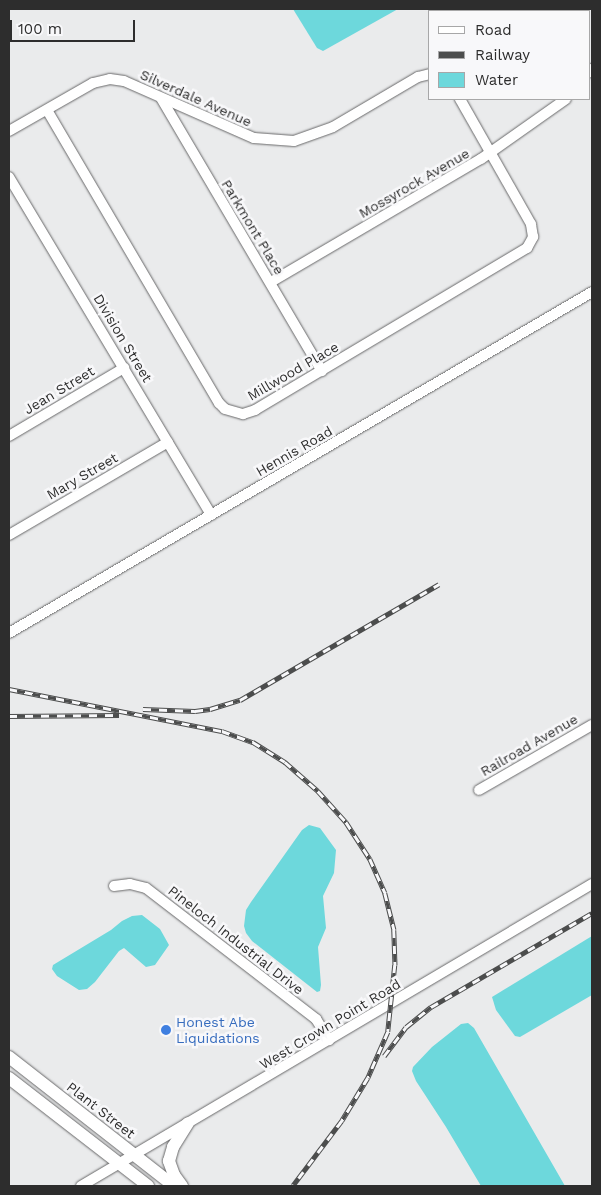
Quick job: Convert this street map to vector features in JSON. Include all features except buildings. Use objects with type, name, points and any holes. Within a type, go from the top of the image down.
[{"type":"main road","name":"Plant Street","points":[[9,1057],[174,1186]]},
{"type":"main road","points":[[9,1078],[148,1186]]},
{"type":"main road","points":[[182,1186],[174,1175],[169,1161],[173,1147],[188,1123]]},
{"type":"street","name":"Silverdale Avenue","points":[[9,131],[93,83],[110,78],[124,81],[254,138],[294,140],[333,127],[418,77],[428,74]]},
{"type":"street","name":"Parkmont Place","points":[[161,98],[322,371]]},
{"type":"street","points":[[461,100],[492,153]]},
{"type":"street","name":"Mossyrock Avenue","points":[[271,282],[492,153],[565,100]]},
{"type":"street","name":"Millwood Place","points":[[47,110],[225,409],[243,414],[255,410],[322,371],[527,248],[533,237],[531,224],[492,153]]},
{"type":"street","name":"Division Street","points":[[9,177],[211,515]]},
{"type":"street","name":"Hennis Road","points":[[9,633],[592,292]]},
{"type":"street","name":"Jean Street","points":[[9,436],[124,368]]},
{"type":"street","name":"Mary Street","points":[[9,535],[168,442]]},
{"type":"street","name":"Railroad Avenue","points":[[479,790],[592,725]]},
{"type":"street","name":"Pineloch Industrial Drive","points":[[114,886],[130,884],[146,888],[316,1019],[329,1040]]},
{"type":"street","name":"West Crown Point Road","points":[[81,1186],[592,884]]},
{"type":"water","points":[[293,9],[398,9],[323,51],[317,48]]},
{"type":"water","points":[[309,825],[320,828],[336,850],[334,873],[323,896],[326,928],[318,947],[321,985],[320,991],[317,992],[252,941],[246,933],[244,926],[246,910],[251,902],[302,830]]},
{"type":"water","points":[[142,915],[160,929],[169,945],[155,965],[146,967],[124,948],[119,951],[95,982],[87,989],[79,990],[57,976],[52,969],[53,965],[111,930],[122,921],[132,916]]},
{"type":"water","points":[[592,936],[592,995],[520,1037],[515,1036],[496,1010],[492,997]]},
{"type":"water","points":[[468,1023],[474,1028],[565,1186],[481,1186],[416,1081],[412,1071],[413,1067],[432,1047],[461,1024]]},
{"type":"railway","points":[[143,709],[195,711],[210,709],[240,700],[439,584]]},
{"type":"railway","points":[[9,689],[222,731],[253,742],[285,762],[318,791],[346,822],[370,859],[385,893],[394,930],[395,965],[388,1032],[368,1078],[342,1121],[293,1186]]},
{"type":"railway","points":[[9,716],[119,715]]},
{"type":"railway","points":[[384,1056],[406,1027],[431,1007],[592,913]]},
{"type":"place","name":"Honest Abe Liquidations","points":[[166,1030]]}]
